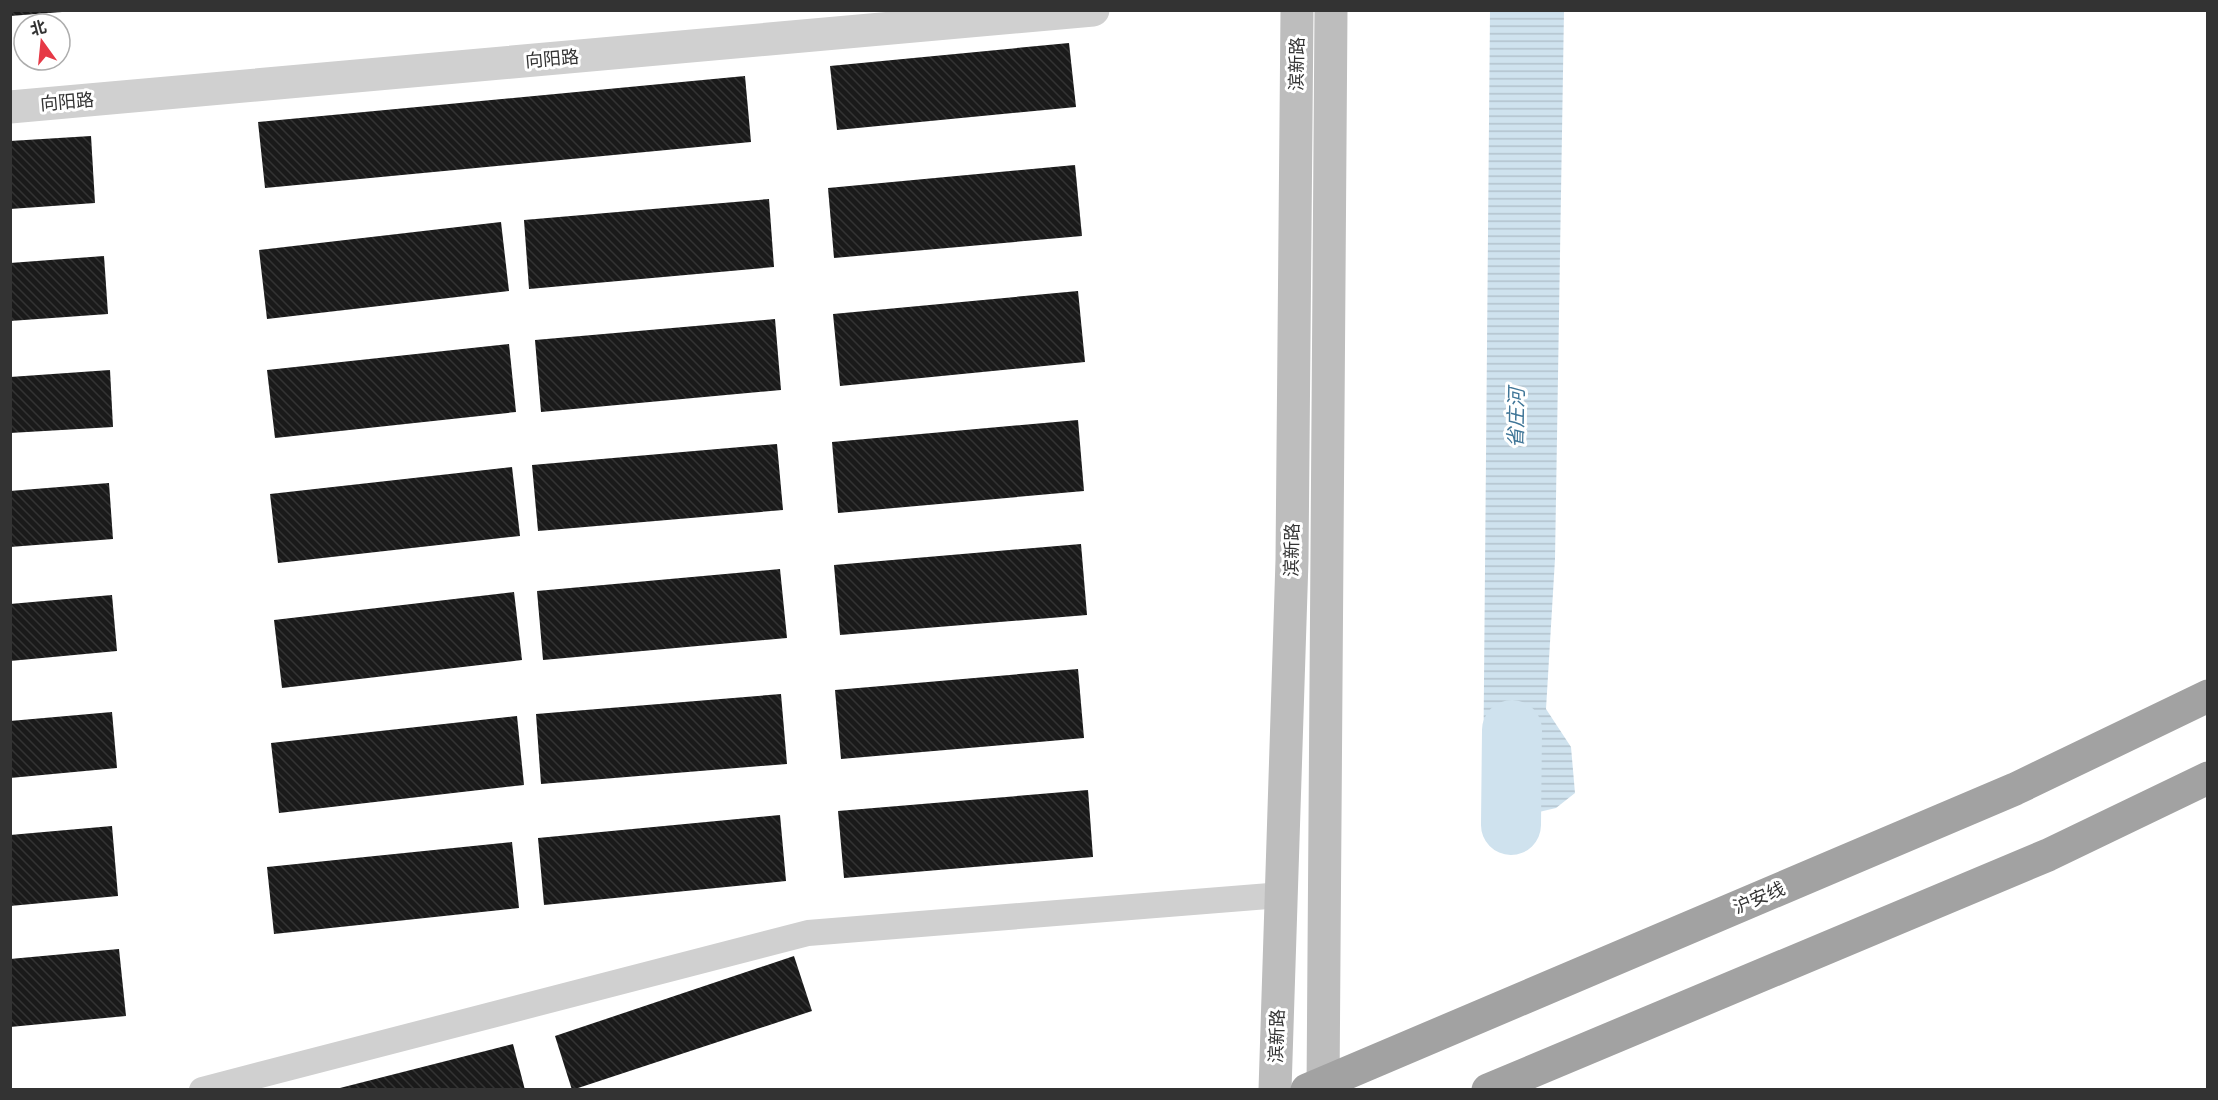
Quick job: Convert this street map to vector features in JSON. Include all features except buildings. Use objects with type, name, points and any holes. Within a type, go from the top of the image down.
[{"type":"highway","name":"沪安线","points":[[1318,1087],[2015,789],[2208,696]]},
{"type":"highway","points":[[1488,1089],[2048,855],[2208,778]]},
{"type":"main road","name":"滨新路","points":[[1275,1089],[1292,560],[1297,10]]},
{"type":"main road","name":"滨新路","points":[[1318,1087],[1331,10]]},
{"type":"street","name":"向阳路","points":[[10,107],[1092,10]]},
{"type":"street","points":[[202,1089],[808,933],[1282,895]]},
{"type":"water","points":[[1490,11],[1564,11],[1555,559],[1546,709],[1571,747],[1575,793],[1556,808],[1518,817],[1483,793]]},
{"type":"waterway","name":"省庄河","points":[[1511,825],[1512,730]]}]
